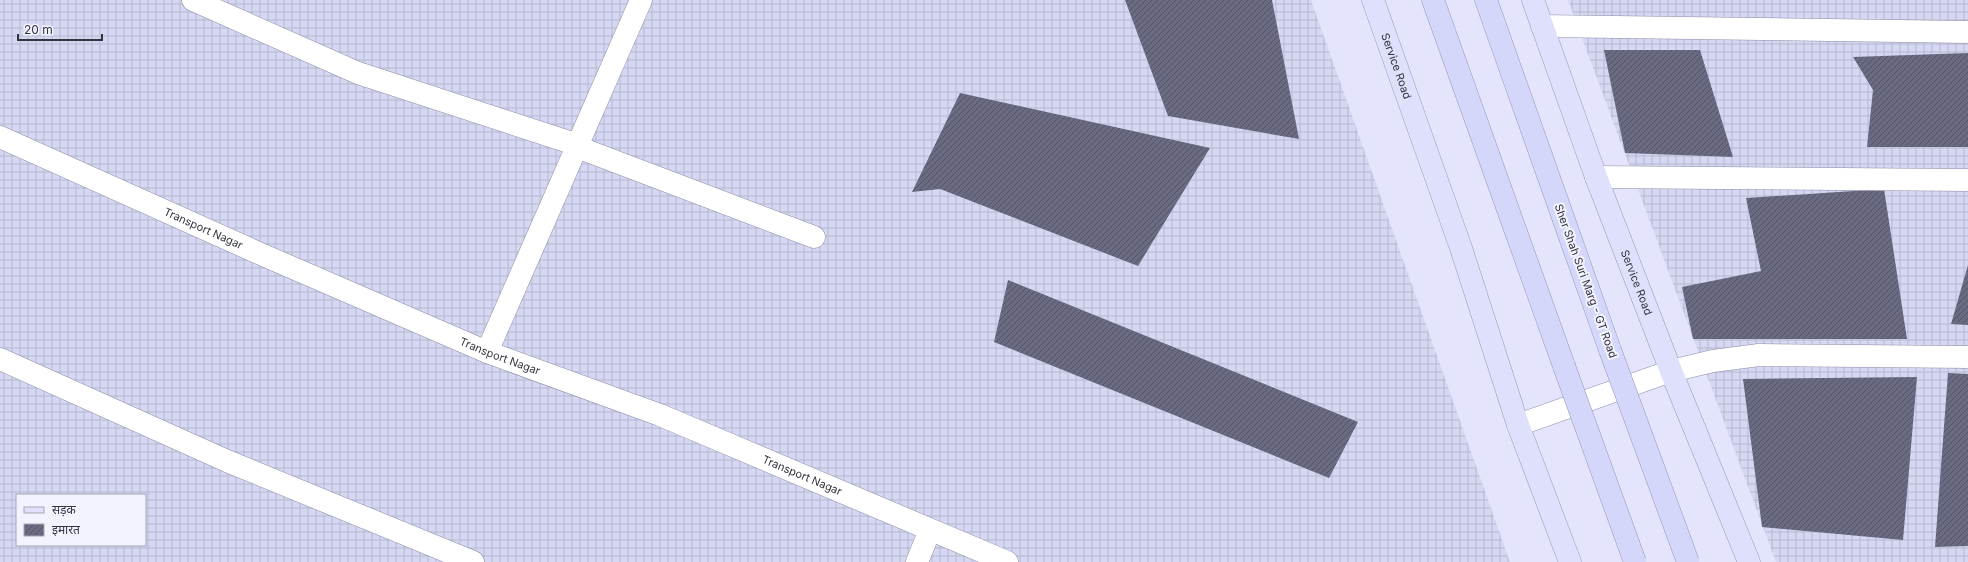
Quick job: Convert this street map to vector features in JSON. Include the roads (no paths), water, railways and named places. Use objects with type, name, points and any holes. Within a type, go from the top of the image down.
[{"type":"highway","points":[[1433,0],[1635,562]]},
{"type":"highway","name":"Sher Shah Suri Marg - GT Road","points":[[1486,0],[1610,350],[1688,562]]},
{"type":"main road","name":"Service Road","points":[[1373,0],[1461,248],[1518,425],[1570,562]]},
{"type":"main road","name":"Service Road","points":[[1533,0],[1596,177],[1671,371],[1749,562]]},
{"type":"street","points":[[193,0],[358,73],[578,145],[584,150],[814,237]]},
{"type":"street","points":[[487,352],[641,0]]},
{"type":"street","points":[[1542,26],[1968,32]]},
{"type":"street","name":"Transport Nagar","points":[[0,137],[263,255],[487,352],[660,415],[1007,562]]},
{"type":"street","points":[[1596,177],[1968,180]]},
{"type":"street","points":[[1518,425],[1671,371],[1713,361],[1759,355],[1968,357]]},
{"type":"street","points":[[0,360],[227,461],[473,562]]},
{"type":"street","points":[[917,562],[930,530]]}]
